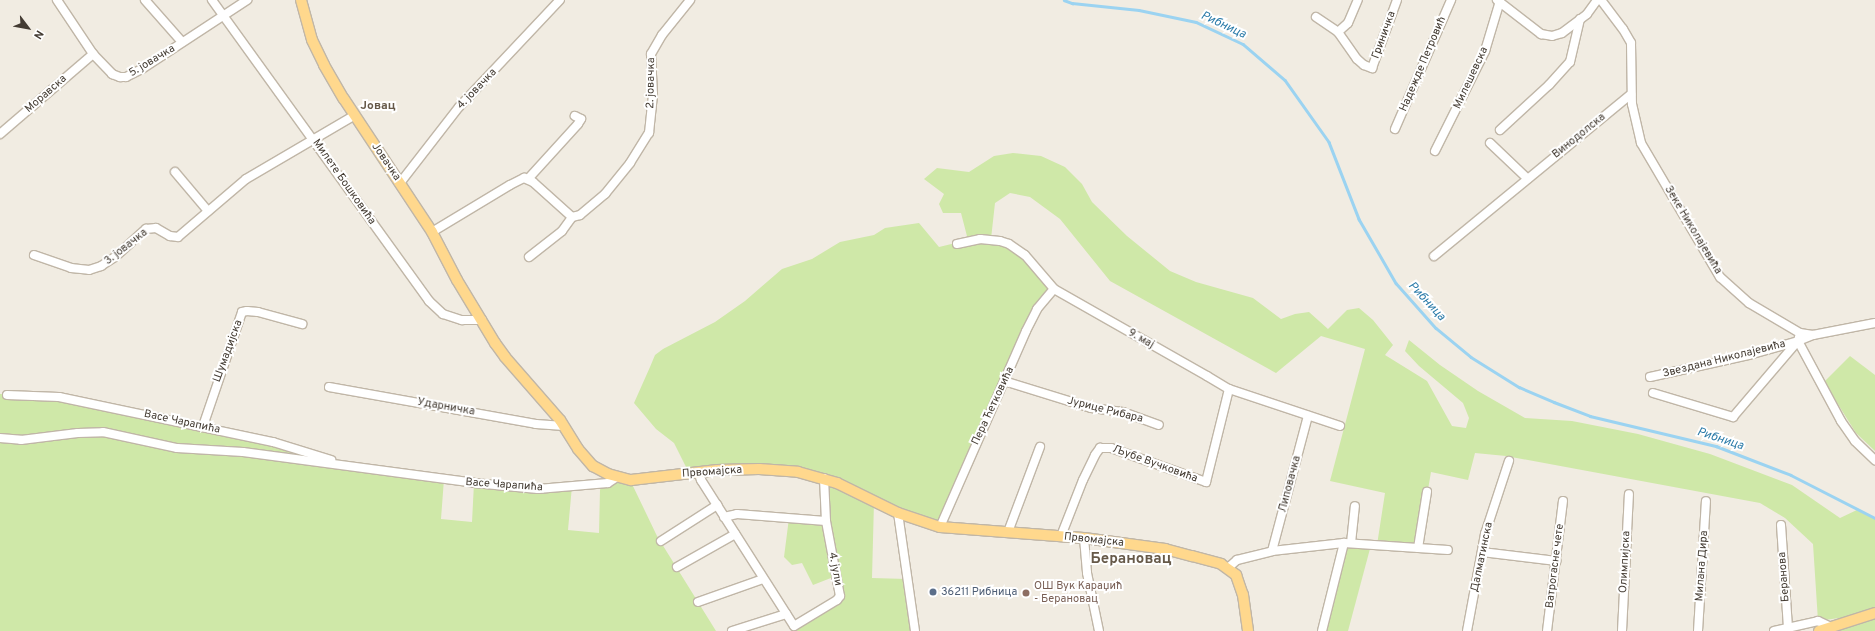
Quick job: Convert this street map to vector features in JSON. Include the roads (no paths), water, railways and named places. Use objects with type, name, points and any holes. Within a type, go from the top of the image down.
[{"type":"main road","name":"Јовачка","points":[[301,0],[314,45],[355,115],[432,232],[454,275],[482,320]]},
{"type":"main road","name":"Првомајска","points":[[482,320],[501,352],[564,426],[575,446],[588,461],[600,470],[617,477],[639,480],[698,472],[760,469],[780,470],[824,478],[898,513],[940,526],[1084,538],[1165,549],[1214,561],[1228,568],[1236,575],[1240,584],[1248,631]]},
{"type":"main road","points":[[1819,631],[1875,613]]},
{"type":"street","name":"5. јовачка","points":[[57,0],[93,54],[112,74],[120,77],[126,77],[142,69],[247,0]]},
{"type":"street","points":[[145,0],[182,42]]},
{"type":"street","name":"Милете Бошковића","points":[[212,0],[313,138],[429,301],[443,314],[462,320],[482,320]]},
{"type":"street","name":"4. јовачка","points":[[400,183],[459,107],[560,0]]},
{"type":"street","name":"2. јовачка","points":[[529,257],[562,231],[572,217],[580,215],[618,181],[647,137],[653,94],[651,54],[662,35],[690,0]]},
{"type":"street","points":[[1338,32],[1348,23],[1358,0]]},
{"type":"street","name":"Гриничка","points":[[1316,17],[1338,32],[1357,59],[1364,65],[1372,68],[1397,0]]},
{"type":"street","name":"Надежде Петровић","points":[[1395,129],[1451,0]]},
{"type":"street","points":[[1498,1],[1541,34],[1552,36],[1562,33],[1587,14],[1597,0]]},
{"type":"street","name":"Зеке Николајевића","points":[[1601,0],[1623,29],[1631,43],[1631,94],[1636,125],[1641,143],[1720,277],[1749,304],[1800,333]]},
{"type":"street","name":"Милешевска","points":[[1435,151],[1485,51],[1498,1]]},
{"type":"street","points":[[1500,130],[1570,62],[1580,19]]},
{"type":"street","name":"Моравска","points":[[0,134],[93,54]]},
{"type":"street","name":"Винодолска","points":[[1434,256],[1631,94]]},
{"type":"street","name":"3. јовачка","points":[[34,254],[76,270],[95,269],[115,258],[146,229],[156,228],[170,236],[178,237],[246,179],[313,138],[355,115]]},
{"type":"street","points":[[528,179],[578,124],[581,119],[575,116]]},
{"type":"street","points":[[1490,143],[1528,179]]},
{"type":"street","points":[[175,172],[208,211]]},
{"type":"street","points":[[432,232],[510,184],[524,178],[528,179],[572,217]]},
{"type":"street","name":"9. мај","points":[[957,244],[980,239],[1000,241],[1009,244],[1025,255],[1054,289],[1230,388],[1340,426]]},
{"type":"street","name":"Пера Ћетковића","points":[[940,526],[1037,309],[1054,289]]},
{"type":"street","name":"Шумадијска","points":[[203,426],[242,312],[251,311],[302,324]]},
{"type":"street","points":[[1875,323],[1813,335],[1800,333],[1798,341],[1841,421],[1855,441],[1875,460]]},
{"type":"street","name":"Звездана Николајевића","points":[[1650,377],[1798,341],[1813,335]]},
{"type":"street","name":"Звездана Николајевића","points":[[1653,393],[1733,417],[1798,341]]},
{"type":"street","name":"Јурице Рибара","points":[[1004,381],[1091,408],[1122,412],[1159,425]]},
{"type":"street","name":"Ударничка","points":[[328,387],[536,424],[564,426]]},
{"type":"street","name":"Љубе Вучковића","points":[[1061,536],[1092,460],[1098,450],[1103,447],[1111,448],[1206,482],[1230,388]]},
{"type":"street","name":"Васе Чарапића","points":[[7,396],[59,397],[203,426],[273,442],[352,466]]},
{"type":"street","name":"Липовачка","points":[[1272,551],[1308,416]]},
{"type":"street","name":"Васе Чарапића","points":[[0,438],[20,440],[78,433],[103,432],[177,448],[243,452],[413,474],[474,484],[538,489],[608,483],[617,477]]},
{"type":"street","points":[[1008,532],[1040,447]]},
{"type":"street","name":"Далматинска","points":[[1467,631],[1490,517],[1509,461]]},
{"type":"street","name":"4. јули","points":[[698,472],[701,480],[724,517],[794,626],[837,600],[840,596],[826,521],[824,478]]},
{"type":"street","points":[[1418,548],[1427,492]]},
{"type":"street","name":"Олимпијска","points":[[1622,631],[1629,494]]},
{"type":"street","name":"Ватрогасне чете","points":[[1547,631],[1563,501]]},
{"type":"street","name":"Милана Дира","points":[[1698,631],[1706,501]]},
{"type":"street","points":[[661,541],[717,505]]},
{"type":"street","points":[[1322,631],[1348,543],[1355,506]]},
{"type":"street","points":[[898,513],[915,631]]},
{"type":"street","points":[[724,517],[737,514],[826,521]]},
{"type":"street","name":"Беранова","points":[[1781,525],[1788,628]]},
{"type":"street","points":[[677,567],[735,534]]},
{"type":"street","points":[[1084,538],[1087,573],[1099,631]]},
{"type":"street","points":[[1228,568],[1237,560],[1272,551],[1348,543],[1448,550]]},
{"type":"street","points":[[1482,552],[1556,561]]},
{"type":"street","points":[[698,602],[763,579]]},
{"type":"street","points":[[732,631],[786,614]]},
{"type":"street","points":[[1774,631],[1818,621],[1830,627]]},
{"type":"waterway","name":"Рибница","points":[[1064,0],[1072,3],[1139,10],[1196,22],[1243,44],[1285,80],[1329,142],[1359,219],[1396,283],[1436,328],[1471,357],[1519,387],[1554,402],[1590,416],[1716,446],[1791,475],[1875,518]]},
{"type":"place","name":"36211 Рибница","points":[[933,592]]},
{"type":"place","name":"ОШ Вук Караџић - Берановац","points":[[1026,593]]},
{"type":"district","name":"Јовац","points":[[378,107]]},
{"type":"district","name":"Берановац","points":[[1131,560]]}]
